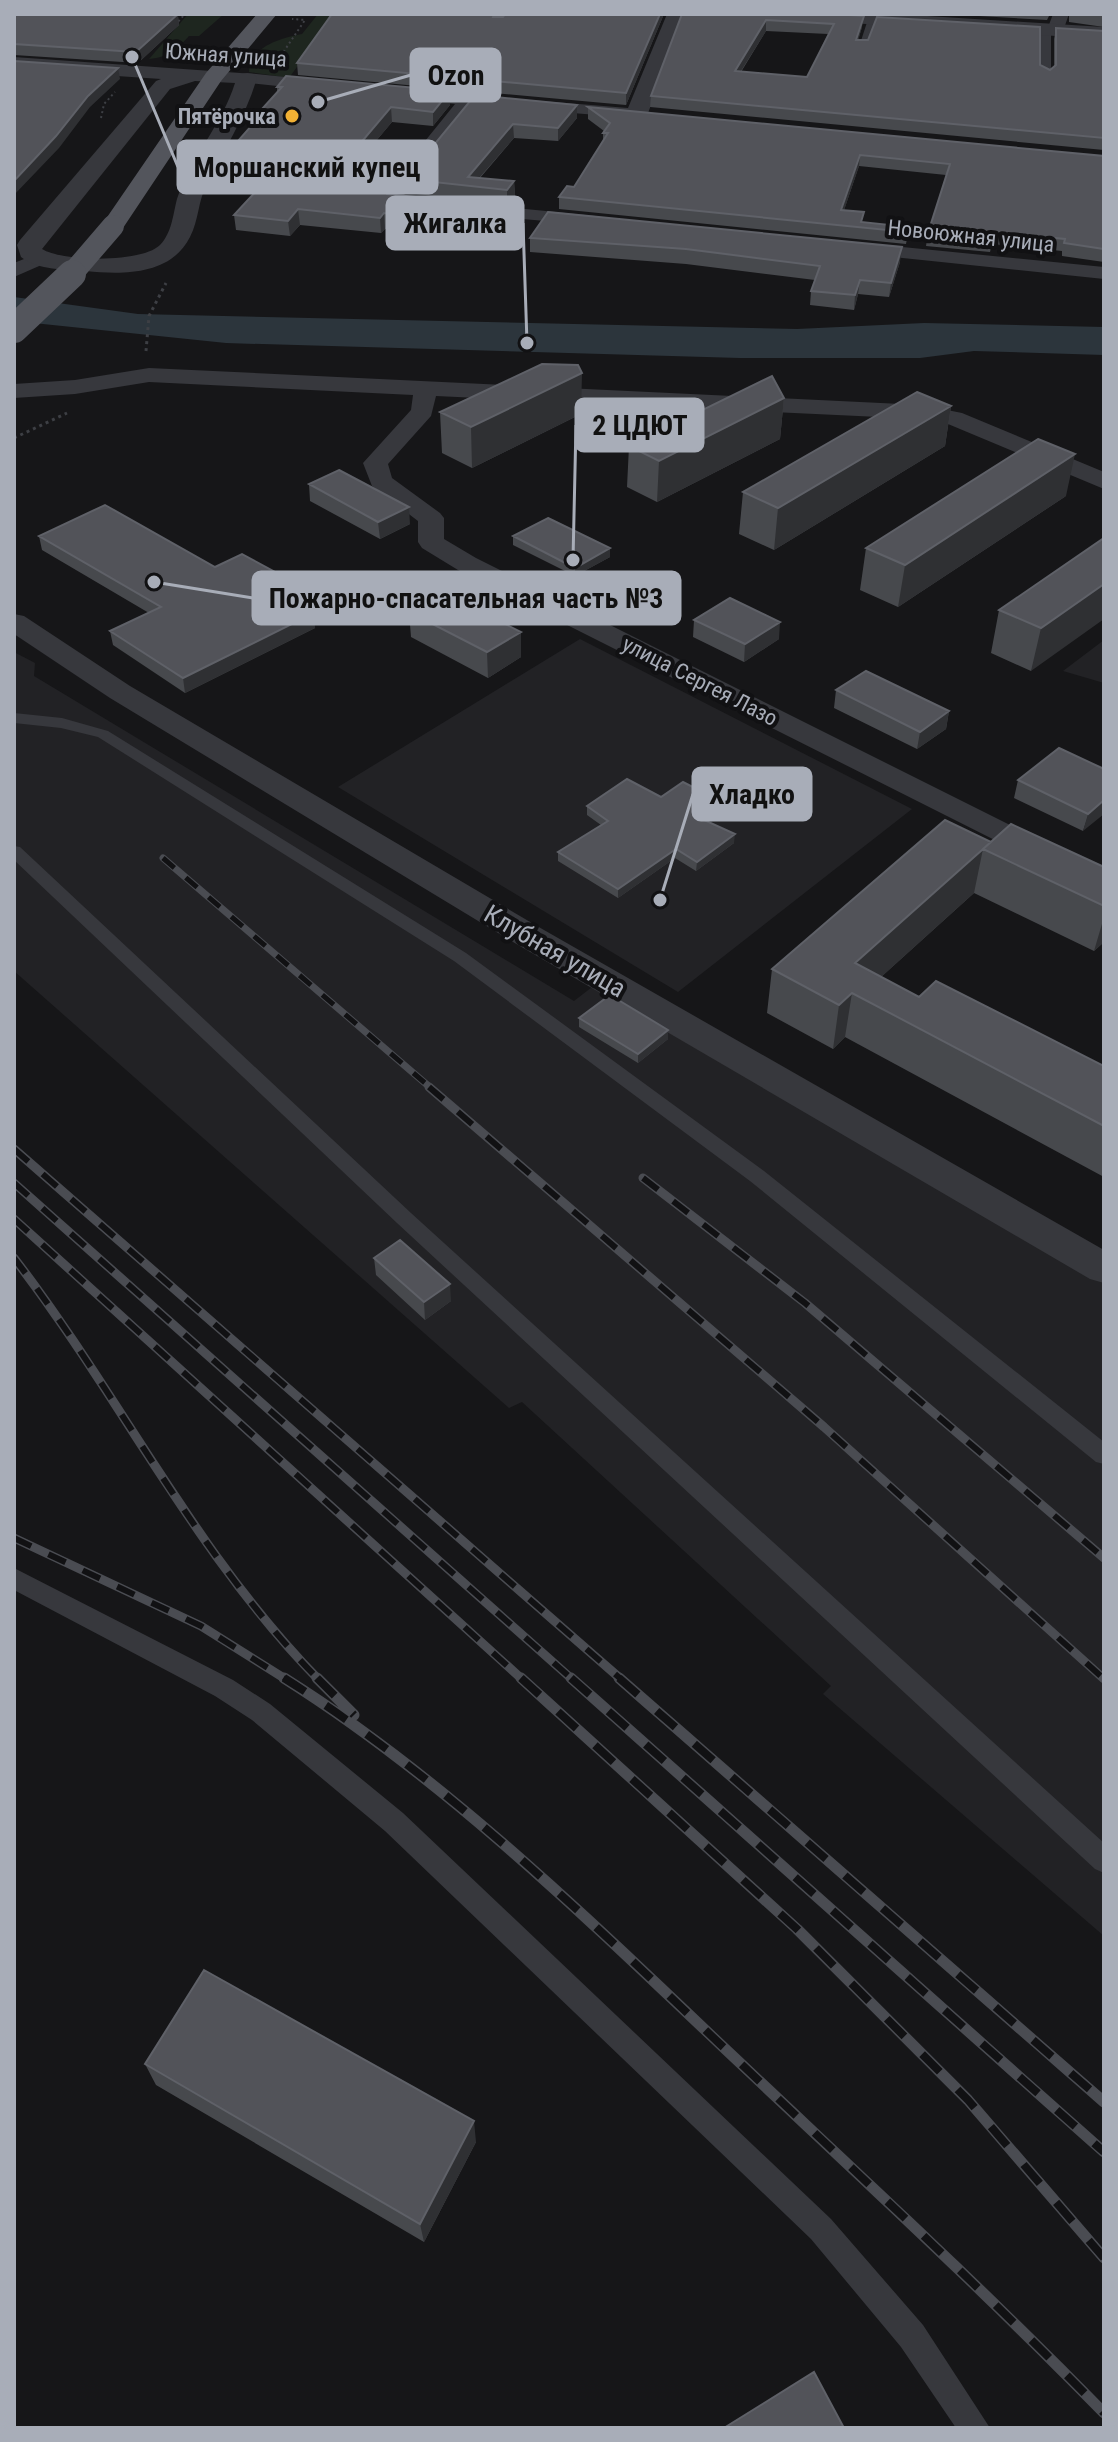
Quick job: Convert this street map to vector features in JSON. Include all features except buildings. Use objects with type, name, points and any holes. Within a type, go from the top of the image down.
[{"type":"main road","points":[[14,329],[60,288],[113,226],[213,77],[267,14]]},
{"type":"street","points":[[635,114],[675,14]]},
{"type":"street","points":[[802,14],[1054,24],[1104,33]]},
{"type":"street","name":"Южная улица","points":[[14,63],[247,78],[351,89]]},
{"type":"street","points":[[14,271],[163,85],[189,76]]},
{"type":"street","points":[[27,256],[115,267],[164,254],[179,236],[187,199],[242,99],[247,78]]},
{"type":"street","points":[[381,91],[664,117]]},
{"type":"street","points":[[469,99],[394,192],[394,199],[404,205],[616,224]]},
{"type":"street","name":"Новоюжная улица","points":[[837,246],[1104,273]]},
{"type":"street","points":[[14,391],[75,387],[149,375],[922,412],[954,418],[1104,481]]},
{"type":"street","name":"улица Сергея Лазо","points":[[425,390],[423,411],[375,463],[381,481],[431,518],[431,542],[467,564],[1104,885]]},
{"type":"street","name":"Клубная улица","points":[[14,622],[120,692],[525,934],[1104,1268]]},
{"type":"lane","points":[[861,48],[872,18]]},
{"type":"lane","points":[[1046,76],[1054,24]]},
{"type":"lane","points":[[14,718],[62,723],[103,734],[460,957],[757,1176],[1104,1455]]},
{"type":"lane","points":[[14,851],[404,1218],[1104,1860]]},
{"type":"lane","points":[[14,1578],[224,1688],[261,1712],[394,1822],[821,2229],[912,2336],[974,2428]]},
{"type":"path","points":[[144,335],[149,312]]},
{"type":"shaded area","points":[[188,14],[224,14],[199,36],[189,36],[168,54],[149,59]]},
{"type":"shaded area","points":[[318,14],[335,14],[289,78],[249,72],[251,63],[261,50],[277,41],[302,34]]},
{"type":"shaded area","points":[[14,297],[138,314],[797,329],[924,323],[1104,327],[1104,355],[974,351],[920,358],[740,358],[226,343],[14,321]]},
{"type":"shaded area","points":[[580,639],[912,809],[678,992],[338,787]]},
{"type":"shaded area","points":[[1104,640],[1104,683],[1063,671]]},
{"type":"shaded area","points":[[14,652],[35,663],[34,676],[574,1001],[596,984],[1104,1281],[1104,1936],[823,1694],[831,1686],[522,1402],[509,1408],[14,971]]},
{"type":"railway","points":[[163,858],[432,1089]]},
{"type":"railway","points":[[429,1087],[824,1427],[1104,1679]]},
{"type":"railway","points":[[14,1149],[622,1680]]},
{"type":"railway","points":[[643,1178],[805,1303],[1104,1558]]},
{"type":"railway","points":[[14,1183],[573,1680]]},
{"type":"railway","points":[[14,1219],[523,1680]]},
{"type":"railway","points":[[14,1258],[234,1581],[319,1680]]},
{"type":"railway","points":[[14,1538],[201,1626],[287,1680]]},
{"type":"railway","points":[[284,1678],[400,1759],[511,1850],[914,2227],[1104,2413]]},
{"type":"railway","points":[[521,1678],[797,1929],[968,2100],[1104,2258]]},
{"type":"railway","points":[[571,1678],[1104,2152]]},
{"type":"railway","points":[[619,1678],[1104,2102]]},
{"type":"railway","points":[[319,1680],[354,1715]]},
{"type":"place","name":"Моршанский купец","points":[[132,57]]},
{"type":"place","name":"Ozon","points":[[318,102]]},
{"type":"place","name":"Пятёрочка","points":[[292,116]]},
{"type":"place","name":"Жигалка","points":[[527,343]]},
{"type":"place","name":"2 ЦДЮТ","points":[[573,560]]},
{"type":"place","name":"Пожарно-спасательная часть №3","points":[[154,582]]},
{"type":"place","name":"Хладко","points":[[660,900]]}]
